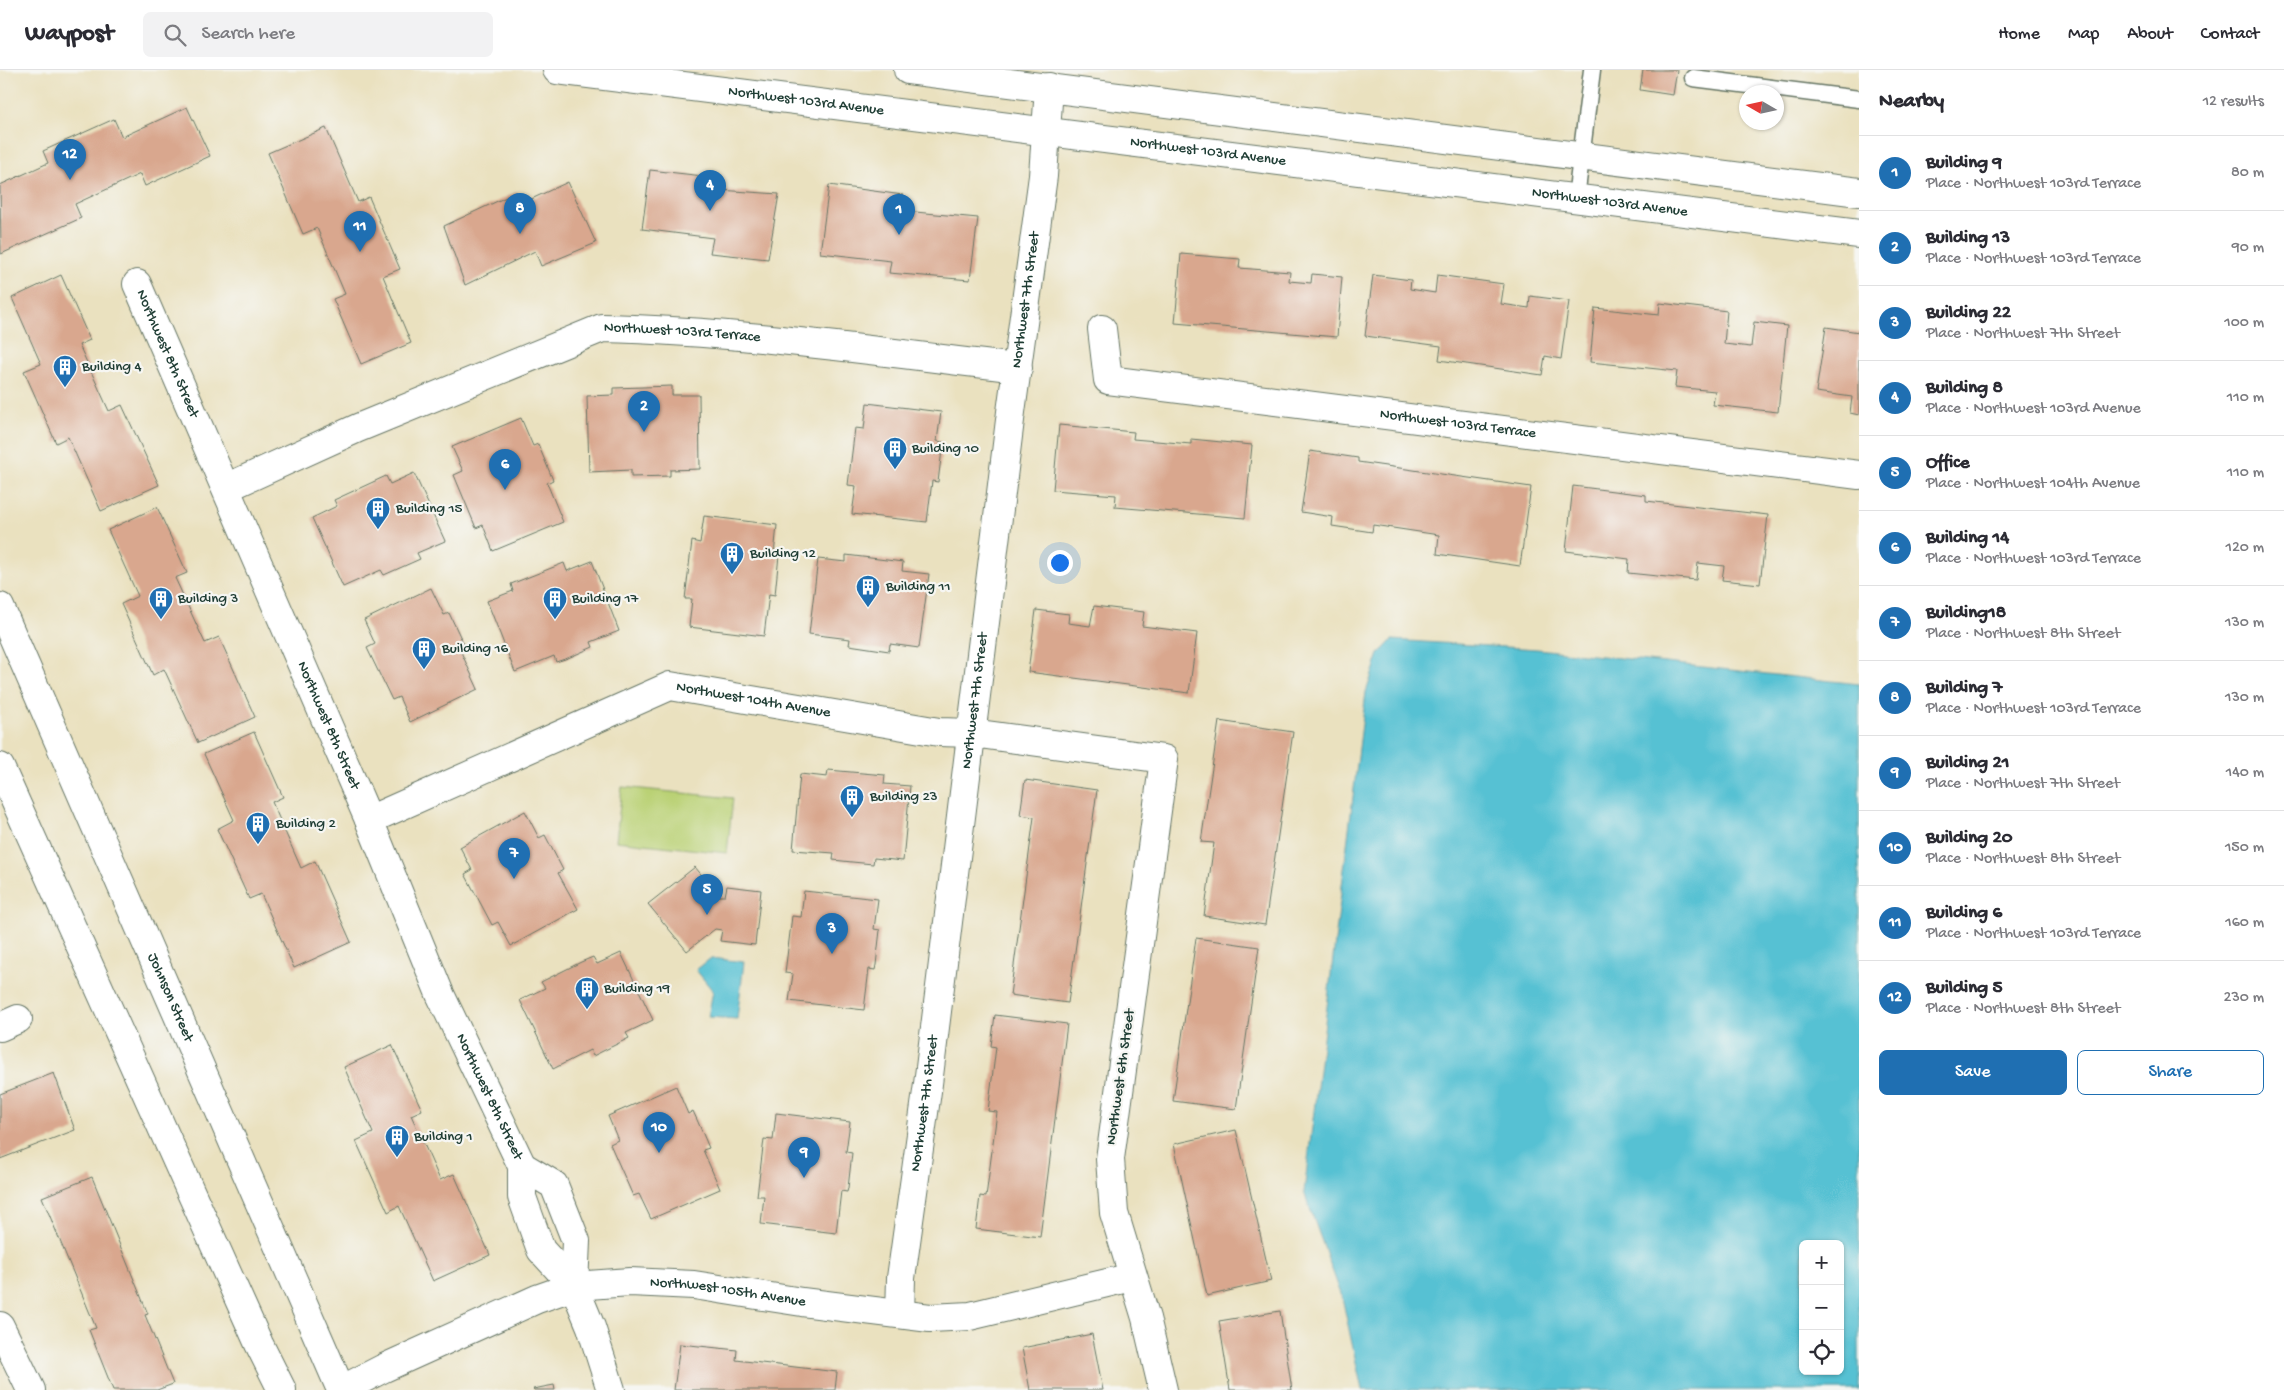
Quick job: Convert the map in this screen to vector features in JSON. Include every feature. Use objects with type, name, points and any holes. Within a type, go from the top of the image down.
[{"type":"street","name":"Northwest 103rd Avenue","points":[[558,70],[1859,234]]},
{"type":"street","points":[[908,70],[1050,79],[1581,155],[1859,192]]},
{"type":"street","name":"Northwest 7th Street","points":[[900,1314],[901,1278],[1043,176],[1050,79]]},
{"type":"street","name":"Northwest 8th Street","points":[[137,284],[369,820],[440,994],[522,1166],[522,1197],[542,1250],[574,1286],[592,1327],[610,1390]]},
{"type":"street","name":"Northwest 103rd Terrace","points":[[226,488],[358,428],[602,328],[640,329],[792,341],[1018,368]]},
{"type":"street","name":"Northwest 103rd Terrace","points":[[1102,330],[1108,380],[1859,475]]},
{"type":"street","name":"Johnson Street","points":[[0,606],[341,1390]]},
{"type":"street","name":"Northwest 104th Avenue","points":[[369,820],[670,686],[932,731],[972,733],[1164,759]]},
{"type":"street","name":"Northwest 6th Street","points":[[1163,1390],[1146,1318],[1114,1213],[1110,1159],[1164,759]]},
{"type":"street","points":[[0,767],[282,1390]]},
{"type":"street","name":"Northwest 8th Street","points":[[522,1166],[554,1185],[576,1241],[574,1286]]},
{"type":"street","name":"Northwest 105th Avenue","points":[[341,1390],[528,1303],[574,1286],[630,1282],[694,1285],[930,1318],[970,1316],[1132,1277]]},
{"type":"street","points":[[0,1326],[31,1390]]},
{"type":"lane","points":[[1576,198],[1592,70]]},
{"type":"lane","points":[[1693,78],[1859,99]]},
{"type":"green space","points":[[622,787],[733,798],[727,853],[616,841]]},
{"type":"water","points":[[1392,640],[1537,649],[1859,684],[1859,1390],[1362,1390],[1342,1297],[1304,1192],[1366,692],[1379,654]]},
{"type":"water","points":[[711,958],[744,962],[737,1019],[708,1017],[713,991],[696,970]]},
{"type":"building","points":[[1643,70],[1677,70],[1673,95],[1640,90]]},
{"type":"building","points":[[187,107],[210,156],[145,186],[140,174],[75,204],[81,218],[1,254],[0,185],[48,163],[43,151],[114,119],[122,137]]},
{"type":"building","points":[[326,128],[358,202],[369,197],[400,269],[383,276],[411,343],[361,364],[333,299],[345,294],[317,228],[303,234],[268,153]]},
{"type":"building","points":[[650,170],[721,178],[719,190],[779,194],[768,259],[710,253],[713,238],[642,229]]},
{"type":"building","points":[[568,182],[596,243],[541,266],[535,251],[465,285],[444,226],[517,192],[525,202]]},
{"type":"building","points":[[829,185],[903,195],[905,211],[978,218],[970,280],[889,273],[891,261],[820,253]]},
{"type":"building","points":[[1181,254],[1240,259],[1239,268],[1290,272],[1289,281],[1311,283],[1312,274],[1342,277],[1337,337],[1175,323]]},
{"type":"building","name":"Building 4","points":[[61,275],[90,340],[79,345],[109,411],[122,405],[159,485],[101,511],[68,437],[56,443],[24,371],[41,364],[12,298]]},
{"type":"building","points":[[1373,275],[1411,280],[1410,289],[1435,293],[1437,275],[1504,284],[1501,304],[1529,308],[1530,296],[1569,301],[1561,359],[1545,356],[1542,375],[1439,360],[1441,346],[1365,336]]},
{"type":"building","points":[[1660,303],[1727,311],[1724,344],[1751,347],[1754,322],[1787,326],[1778,412],[1713,405],[1715,391],[1675,387],[1677,371],[1590,362],[1595,308],[1659,315]]},
{"type":"building","points":[[1826,327],[1859,332],[1859,415],[1850,413],[1852,397],[1816,392]]},
{"type":"building","points":[[672,386],[672,395],[699,395],[700,469],[670,470],[670,476],[631,477],[631,470],[589,472],[587,396],[614,395],[614,388]]},
{"type":"building","name":"Building 10","points":[[867,403],[941,412],[937,441],[943,442],[938,482],[932,481],[927,522],[852,514],[856,486],[848,485],[855,428],[864,429]]},
{"type":"building","points":[[521,418],[533,446],[538,444],[553,480],[547,483],[563,522],[493,551],[483,525],[476,528],[454,475],[463,471],[452,447]]},
{"type":"building","points":[[1059,425],[1134,432],[1133,439],[1191,444],[1191,439],[1252,445],[1245,518],[1115,507],[1116,495],[1053,490]]},
{"type":"building","points":[[1310,451],[1358,458],[1358,462],[1531,487],[1520,566],[1437,554],[1439,535],[1373,525],[1372,532],[1332,526],[1333,517],[1301,512]]},
{"type":"building","name":"Building 15","points":[[414,473],[445,541],[417,553],[420,559],[384,575],[381,570],[343,587],[312,518],[337,506],[334,500],[386,476],[390,484]]},
{"type":"building","points":[[1573,486],[1646,495],[1646,501],[1768,515],[1760,584],[1722,580],[1724,566],[1698,563],[1696,580],[1628,573],[1629,559],[1566,551]]},
{"type":"building","name":"Building 3","points":[[157,507],[187,573],[175,578],[205,643],[219,637],[255,717],[198,743],[164,669],[153,675],[121,604],[138,596],[108,530]]},
{"type":"building","name":"Building 12","points":[[704,516],[777,525],[774,555],[779,555],[775,595],[769,594],[764,636],[689,627],[692,599],[685,599],[692,541],[700,543]]},
{"type":"building","name":"Building 11","points":[[846,555],[903,562],[902,571],[929,574],[919,648],[890,644],[889,651],[849,645],[850,639],[809,634],[818,559],[846,562]]},
{"type":"building","name":"Building 17","points":[[592,561],[619,631],[591,642],[593,647],[568,658],[556,662],[554,656],[515,672],[487,601],[513,591],[511,584],[564,563],[567,571]]},
{"type":"building","name":"Building 16","points":[[431,588],[444,615],[449,613],[466,649],[461,652],[478,689],[410,722],[399,697],[392,700],[367,648],[375,644],[364,620]]},
{"type":"building","points":[[1094,606],[1144,612],[1142,626],[1197,633],[1189,693],[1028,672],[1036,610],[1069,614],[1068,623],[1090,626]]},
{"type":"building","points":[[1219,721],[1293,732],[1265,925],[1204,916],[1214,843],[1201,842]]},
{"type":"building","name":"Building 2","points":[[254,732],[283,797],[272,802],[301,868],[315,861],[351,942],[294,968],[261,894],[249,899],[217,829],[234,820],[204,754]]},
{"type":"building","name":"Building 23","points":[[828,770],[885,775],[884,784],[910,786],[903,861],[874,858],[873,864],[852,862],[833,860],[834,853],[793,850],[800,774],[827,777]]},
{"type":"building","points":[[1025,780],[1097,790],[1068,1003],[1010,995],[1034,817],[1020,815]]},
{"type":"building","points":[[525,811],[539,838],[545,835],[563,870],[558,873],[578,909],[511,946],[498,922],[492,925],[465,874],[472,870],[460,847]]},
{"type":"building","points":[[695,867],[719,896],[725,896],[727,886],[761,890],[755,945],[720,941],[722,930],[715,929],[687,951],[648,904]]},
{"type":"building","points":[[804,891],[878,899],[874,929],[880,930],[876,965],[875,970],[869,969],[864,1010],[789,1001],[793,974],[785,973],[792,916],[801,917]]},
{"type":"building","points":[[1196,938],[1259,947],[1236,1109],[1173,1101]]},
{"type":"building","name":"Building 19","points":[[621,953],[653,1020],[626,1033],[629,1038],[593,1056],[590,1050],[553,1069],[520,1000],[545,988],[541,982],[581,962],[593,957],[597,964]]},
{"type":"building","points":[[995,1015],[1067,1024],[1040,1237],[976,1229],[980,1196],[986,1197],[997,1112],[988,1111],[996,1047],[991,1046]]},
{"type":"building","name":"Building 1","points":[[392,1045],[422,1110],[411,1115],[440,1180],[454,1174],[490,1255],[433,1281],[399,1206],[388,1212],[356,1141],[373,1133],[344,1067]]},
{"type":"building","points":[[54,1073],[75,1130],[0,1159],[0,1094]]},
{"type":"building","points":[[676,1086],[688,1114],[693,1111],[698,1122],[709,1148],[703,1150],[720,1189],[651,1219],[639,1194],[633,1196],[610,1144],[618,1140],[608,1116]]},
{"type":"building","points":[[776,1113],[850,1122],[846,1152],[852,1153],[848,1188],[847,1192],[841,1191],[836,1233],[761,1224],[764,1196],[757,1196],[764,1139],[773,1140]]},
{"type":"building","points":[[1236,1130],[1271,1281],[1207,1296],[1174,1144]]},
{"type":"building","points":[[92,1177],[148,1314],[145,1315],[173,1384],[157,1390],[113,1390],[89,1330],[96,1328],[42,1197]]},
{"type":"building","points":[[1280,1311],[1292,1390],[1230,1390],[1219,1321]]},
{"type":"building","points":[[1092,1334],[1103,1390],[1030,1390],[1022,1348]]},
{"type":"building","points":[[680,1344],[737,1350],[736,1360],[837,1372],[835,1390],[674,1390]]},
{"type":"building","points":[[554,1385],[555,1390],[533,1389]]},
{"type":"place","name":"Building 5","points":[[70,180]]},
{"type":"place","name":"Building 8","points":[[710,211]]},
{"type":"place","name":"Building 7","points":[[520,234]]},
{"type":"place","name":"Building 9","points":[[899,235]]},
{"type":"place","name":"Building 6","points":[[360,252]]},
{"type":"place","name":"Building 4","points":[[65,388]]},
{"type":"place","name":"Building 13","points":[[644,432]]},
{"type":"place","name":"Building 10","points":[[895,470]]},
{"type":"place","name":"Building 14","points":[[505,490]]},
{"type":"place","name":"Building 15","points":[[378,530]]},
{"type":"place","name":"Building 12","points":[[732,575]]},
{"type":"place","name":"Building 11","points":[[868,608]]},
{"type":"place","name":"Building 3","points":[[161,620]]},
{"type":"place","name":"Building 17","points":[[555,620]]},
{"type":"place","name":"Building 16","points":[[424,670]]},
{"type":"place","name":"Building 23","points":[[852,818]]},
{"type":"place","name":"Building 2","points":[[258,845]]},
{"type":"place","name":"Building18","points":[[514,879]]},
{"type":"place","name":"Office","points":[[707,915]]},
{"type":"place","name":"Building 22","points":[[832,954]]},
{"type":"place","name":"Building 19","points":[[587,1010]]},
{"type":"place","name":"Building 20","points":[[659,1153]]},
{"type":"place","name":"Building 1","points":[[397,1158]]},
{"type":"place","name":"Building 21","points":[[804,1178]]}]
